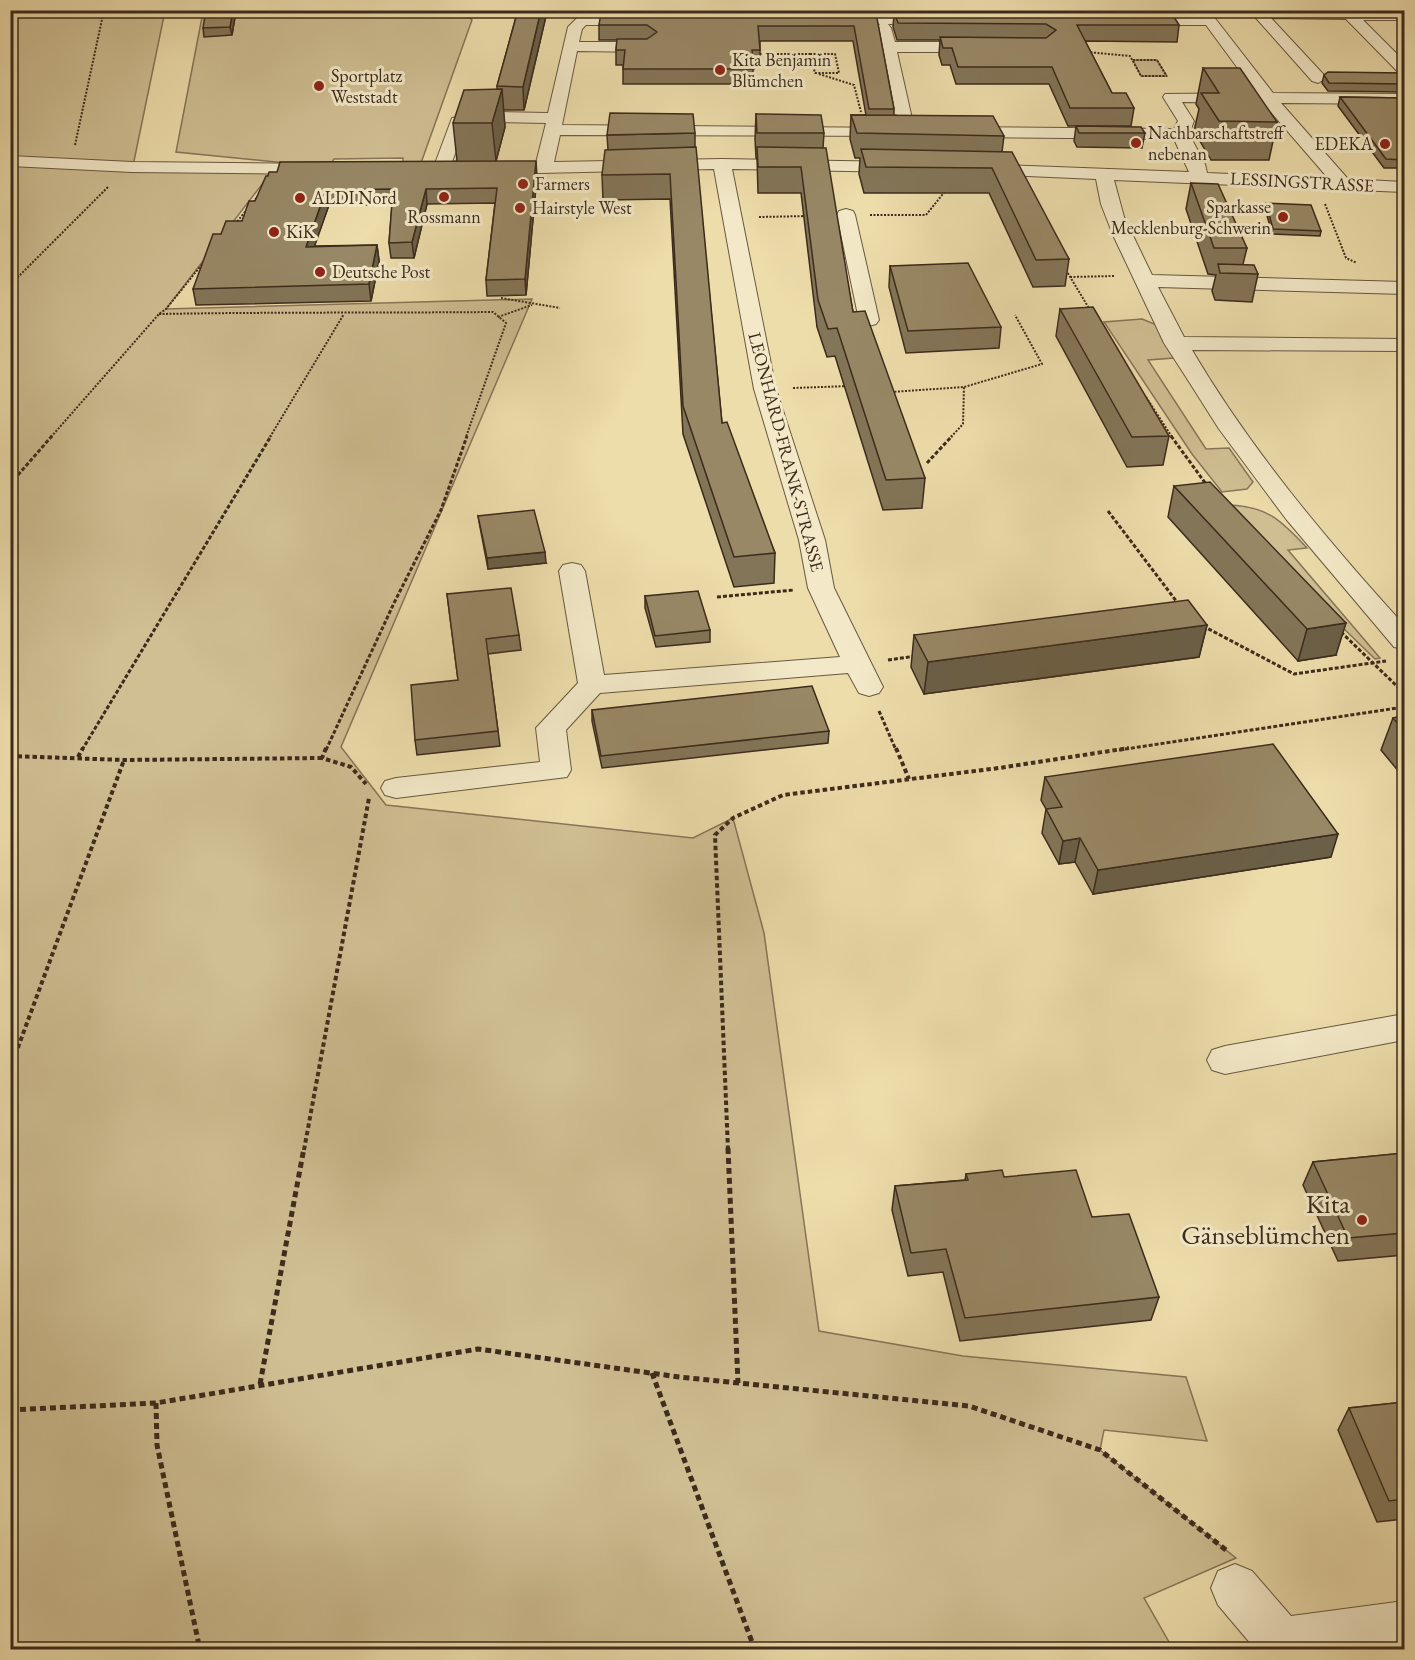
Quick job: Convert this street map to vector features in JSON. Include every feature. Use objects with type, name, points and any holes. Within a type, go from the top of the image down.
[{"type":"street","points":[[200,11],[557,10],[582,21],[651,21]]},
{"type":"street","points":[[1257,11],[1323,78],[1296,78]]},
{"type":"street","points":[[1118,21],[1257,11],[1404,16]]},
{"type":"street","points":[[1342,13],[1401,76]]},
{"type":"street","points":[[824,20],[882,20],[901,15],[948,20]]},
{"type":"street","points":[[1205,15],[1268,98],[1342,184]]},
{"type":"street","points":[[442,169],[458,122],[498,117],[554,124],[912,132],[887,47],[882,20]]},
{"type":"street","points":[[544,168],[576,27],[582,21]]},
{"type":"street","points":[[572,46],[646,47]]},
{"type":"street","points":[[887,47],[999,47]]},
{"type":"street","points":[[1253,78],[1275,78]]},
{"type":"street","name":"LESSINGSTRASSE","points":[[1210,180],[1196,164],[1180,134],[1186,121],[1171,97],[1268,98]]},
{"type":"street","points":[[1268,98],[1404,99]]},
{"type":"street","points":[[941,132],[1180,134]]},
{"type":"street","points":[[10,161],[132,167],[342,169]]},
{"type":"street","points":[[420,169],[635,168],[722,164],[920,167]]},
{"type":"street","name":"LEONHARD-FRANK-STRASSE","points":[[722,164],[765,389],[812,540],[820,588],[863,675]]},
{"type":"street","name":"LESSINGSTRASSE","points":[[966,168],[1104,172],[1210,180],[1404,187]]},
{"type":"street","points":[[1104,172],[1112,209],[1175,343],[1221,417],[1278,494],[1372,607],[1399,650]]},
{"type":"street","points":[[846,215],[869,321]]},
{"type":"street","points":[[1143,278],[1404,288]]},
{"type":"street","points":[[1175,343],[1404,345]]},
{"type":"street","points":[[572,571],[592,685]]},
{"type":"street","points":[[396,788],[556,770],[551,728],[592,685],[863,675]]},
{"type":"street","points":[[1226,1060],[1404,1027]]},
{"type":"street","points":[[1236,1573],[1281,1642],[1404,1625]]},
{"type":"path","points":[[70,164],[104,10]]},
{"type":"path","points":[[169,10],[178,12]]},
{"type":"path","points":[[1087,52],[1130,56],[1142,76],[1167,76],[1157,60],[1133,60]]},
{"type":"path","points":[[754,54],[835,54],[839,73],[815,73]]},
{"type":"path","points":[[810,54],[815,73]]},
{"type":"path","points":[[815,73],[854,85],[863,118],[912,132]]},
{"type":"path","points":[[10,285],[112,183],[132,167]]},
{"type":"path","points":[[230,230],[280,169]]},
{"type":"path","points":[[1313,183],[1321,194],[1346,258],[1362,265]]},
{"type":"path","points":[[731,217],[926,215],[950,185]]},
{"type":"path","points":[[10,484],[159,314],[166,309],[209,256]]},
{"type":"path","points":[[1064,267],[1092,313]]},
{"type":"path","points":[[1070,277],[1143,278]]},
{"type":"path","points":[[501,298],[560,308]]},
{"type":"path","points":[[498,317],[533,304]]},
{"type":"path","points":[[159,314],[303,311],[344,314],[493,312],[506,323],[441,510],[394,603],[322,758]]},
{"type":"path","points":[[78,757],[344,314]]},
{"type":"path","points":[[891,392],[964,387],[1042,364],[1015,315]]},
{"type":"path","points":[[765,389],[855,386]]},
{"type":"path","points":[[927,463],[963,424],[964,387]]},
{"type":"path","points":[[1141,389],[1184,455],[1211,491]]},
{"type":"path","points":[[1108,511],[1183,611]]},
{"type":"path","points":[[717,597],[820,588]]},
{"type":"path","points":[[1201,625],[1294,674],[1374,663],[1399,650]]},
{"type":"path","points":[[1337,628],[1404,693]]},
{"type":"path","points":[[863,675],[926,655]]},
{"type":"path","points":[[738,1383],[715,835],[733,818],[783,795],[1011,766],[1404,707]]},
{"type":"path","points":[[888,731],[909,779]]},
{"type":"path","points":[[10,756],[124,760],[322,758],[351,767],[370,788],[260,1384]]},
{"type":"path","points":[[10,1069],[124,760]]},
{"type":"path","points":[[10,1410],[156,1403],[478,1349],[738,1383],[969,1406],[1100,1450],[1236,1573]]},
{"type":"path","points":[[652,1372],[755,1650]]},
{"type":"path","points":[[156,1403],[157,1445],[200,1650]]},
{"type":"shaded area","points":[[11,11],[165,11],[134,161],[123,169],[273,170],[166,309],[532,299],[341,747],[386,805],[693,838],[733,818],[764,933],[819,1331],[963,1356],[1186,1377],[1207,1441],[1104,1430],[1100,1450],[1236,1558],[1144,1598],[1173,1649],[11,1650]]},
{"type":"shaded area","name":"Sportplatz Weststadt","points":[[203,12],[462,12],[472,20],[421,163],[403,163],[403,158],[334,159],[331,164],[306,165],[176,152]]},
{"type":"shaded area","points":[[1133,60],[1157,60],[1167,76],[1141,76]]},
{"type":"shaded area","points":[[1142,319],[1157,325],[1174,358],[1148,360],[1206,449],[1229,448],[1253,482],[1247,489],[1222,492],[1192,454],[1104,322]]},
{"type":"shaded area","points":[[1228,505],[1253,508],[1272,516],[1298,538],[1307,548],[1288,550],[1380,658],[1375,659],[1342,627]]},
{"type":"building","points":[[206,10],[233,10],[230,27],[203,28]]},
{"type":"building","points":[[518,10],[541,10],[523,87],[497,86]]},
{"type":"building","points":[[894,11],[1170,11],[1179,25],[1077,25],[1112,93],[1126,93],[1134,108],[1070,108],[1052,67],[958,67],[952,48],[943,48],[940,37],[1046,38],[1056,30],[1046,24],[898,23]]},
{"type":"building","points":[[601,13],[876,13],[894,109],[869,109],[854,26],[758,26],[760,50],[752,50],[754,69],[623,69],[625,50],[616,50],[617,39],[647,39],[657,32],[647,25],[599,25]]},
{"type":"building","points":[[1203,68],[1240,68],[1277,122],[1219,121],[1201,93],[1219,93]]},
{"type":"building","points":[[1328,72],[1404,73],[1404,84],[1329,83],[1324,75]]},
{"type":"building","points":[[502,89],[492,123],[453,123],[464,90]]},
{"type":"building","points":[[1340,97],[1404,98],[1404,160],[1386,159]]},
{"type":"building","points":[[610,113],[693,114],[695,133],[607,135]]},
{"type":"building","points":[[756,114],[821,115],[824,133],[757,133]]},
{"type":"building","points":[[851,115],[993,116],[1004,136],[857,133]]},
{"type":"building","points":[[1076,126],[1141,127],[1145,133],[1079,133]]},
{"type":"building","points":[[696,147],[722,423],[727,422],[775,553],[734,557],[683,406],[670,174],[602,175],[605,150]]},
{"type":"building","points":[[757,147],[826,148],[853,312],[865,311],[925,478],[886,480],[837,328],[828,329],[818,300],[801,167],[758,167]]},
{"type":"building","points":[[861,149],[1012,152],[1069,259],[1036,260],[992,168],[866,167]]},
{"type":"building","points":[[536,161],[525,279],[486,280],[497,188],[426,189],[412,242],[389,243],[393,189],[326,190],[306,247],[377,245],[369,284],[193,289],[213,234],[221,234],[226,221],[242,221],[249,201],[255,201],[266,176],[269,172],[277,172],[280,162]]},
{"type":"building","points":[[1191,183],[1218,184],[1247,248],[1214,248]]},
{"type":"building","name":"Sparkasse Mecklenburg-Schwerin","points":[[1266,203],[1311,205],[1321,231],[1273,229]]},
{"type":"building","points":[[968,263],[1001,327],[908,331],[890,266]]},
{"type":"building","points":[[1218,264],[1254,265],[1258,274],[1220,273]]},
{"type":"building","points":[[1093,307],[1169,436],[1132,437],[1060,309]]},
{"type":"building","points":[[1210,482],[1346,623],[1307,629],[1174,486]]},
{"type":"building","points":[[534,510],[545,552],[487,558],[478,516]]},
{"type":"building","points":[[511,588],[519,635],[486,639],[498,731],[415,740],[411,685],[458,680],[447,594]]},
{"type":"building","points":[[698,591],[710,630],[655,636],[645,596]]},
{"type":"building","points":[[1188,600],[1207,625],[928,662],[914,635]]},
{"type":"building","points":[[812,686],[829,731],[601,756],[592,710]]},
{"type":"building","points":[[1404,716],[1404,731],[1393,718]]},
{"type":"building","points":[[1273,744],[1338,834],[1098,870],[1080,838],[1063,841],[1046,809],[1062,807],[1045,777]]},
{"type":"building","points":[[1404,1153],[1404,1233],[1348,1238],[1313,1162]]},
{"type":"building","points":[[1002,1170],[1004,1177],[1076,1170],[1092,1217],[1129,1214],[1159,1297],[965,1318],[946,1249],[911,1253],[895,1186],[968,1180],[966,1174]]},
{"type":"building","points":[[1404,1402],[1404,1499],[1389,1501],[1349,1408]]},
{"type":"place","name":"Kita Benjamin Blümchen","points":[[720,70]]},
{"type":"place","name":"Sportplatz Weststadt","points":[[319,86]]},
{"type":"place","name":"Nachbarschaftstreff nebenan","points":[[1136,143]]},
{"type":"place","name":"EDEKA","points":[[1385,144]]},
{"type":"place","name":"Farmers","points":[[523,184]]},
{"type":"place","name":"Rossmann","points":[[444,197]]},
{"type":"place","name":"ALDI Nord","points":[[300,198]]},
{"type":"place","name":"Hairstyle West","points":[[520,208]]},
{"type":"place","name":"Sparkasse Mecklenburg-Schwerin","points":[[1283,217]]},
{"type":"place","name":"KiK","points":[[274,232]]},
{"type":"place","name":"Deutsche Post","points":[[320,272]]},
{"type":"place","name":"Kita Gänseblümchen","points":[[1362,1220]]}]
